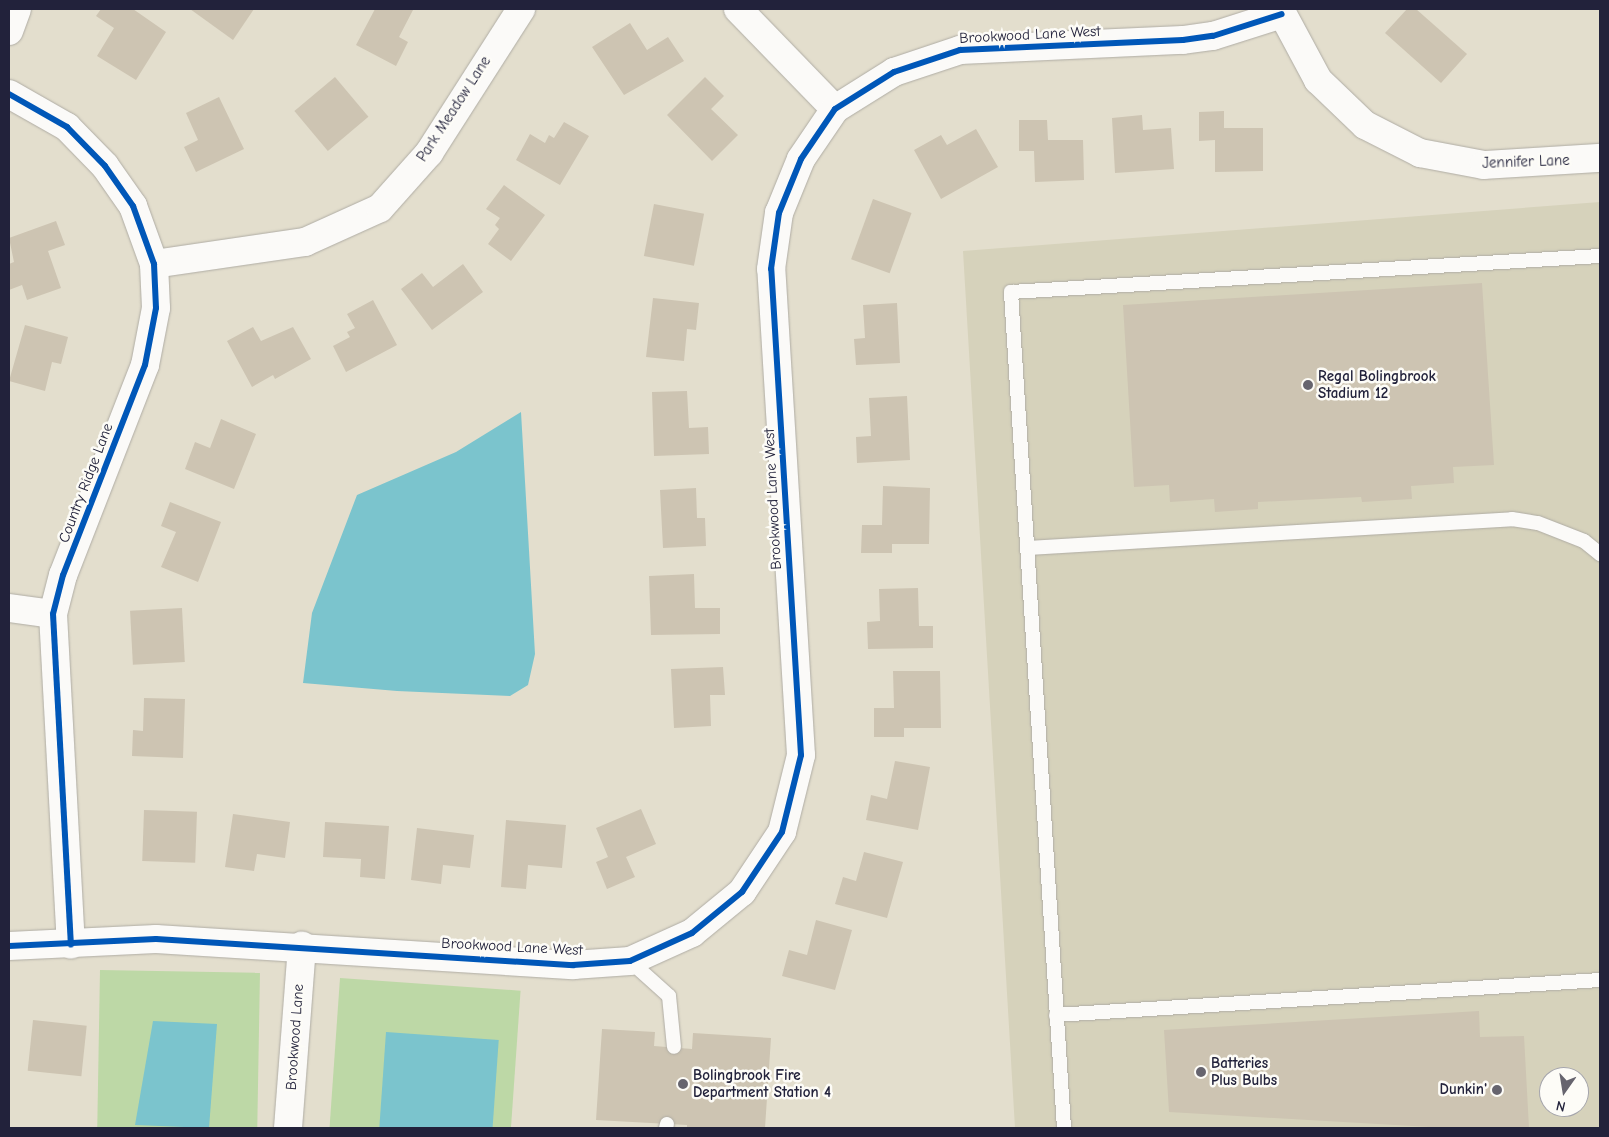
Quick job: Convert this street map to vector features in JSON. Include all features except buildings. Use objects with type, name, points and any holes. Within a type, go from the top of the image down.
[{"type":"street","points":[[9,31],[17,9]]},
{"type":"street","name":"Park Meadow Lane","points":[[154,264],[305,242],[380,208],[429,153],[521,9]]},
{"type":"street","points":[[738,9],[835,109]]},
{"type":"street","name":"Brookwood Lane West","points":[[9,946],[71,945],[156,939],[302,946],[572,965],[630,961],[692,933],[742,892],[782,832],[801,755],[771,269],[779,213],[801,159],[835,109],[894,72],[960,50],[1183,40],[1213,36],[1281,11]]},
{"type":"street","name":"Jennifer Lane","points":[[1281,11],[1318,80],[1365,125],[1420,153],[1484,166],[1600,158]]},
{"type":"street","name":"Country Ridge Lane","points":[[9,94],[67,127],[105,166],[133,206],[154,264],[156,308],[144,366],[62,575],[53,614],[71,945]]},
{"type":"street","points":[[9,608],[53,614]]},
{"type":"street","name":"Brookwood Lane","points":[[288,1128],[302,946]]},
{"type":"lane","points":[[1064,1128],[1011,292],[1600,256]]},
{"type":"lane","points":[[1028,548],[1512,519],[1547,527],[1584,541],[1600,554]]},
{"type":"lane","points":[[630,961],[669,996],[674,1047]]},
{"type":"lane","points":[[1056,1014],[1600,980]]},
{"type":"shaded area","points":[[1600,202],[1600,1128],[1015,1128],[963,251]]},
{"type":"green space","points":[[100,970],[260,973],[257,1128],[97,1128]]},
{"type":"green space","points":[[340,978],[521,991],[511,1128],[330,1128]]},
{"type":"water","points":[[521,412],[535,654],[528,685],[510,696],[397,691],[303,683],[312,613],[357,495],[456,452]]},
{"type":"water","points":[[153,1021],[217,1024],[209,1128],[135,1125]]},
{"type":"water","points":[[386,1032],[499,1040],[493,1128],[379,1128]]},
{"type":"cycle path","points":[[9,946],[156,939],[573,965],[630,961],[692,933],[742,892],[782,832],[801,755],[771,269],[779,213],[801,159],[835,109],[894,72],[960,50],[1183,40],[1213,36],[1282,14]]},
{"type":"cycle path","points":[[9,94],[67,127],[105,166],[133,206],[154,264],[156,308],[145,365],[63,575],[53,614],[71,945]]},
{"type":"place","name":"Regal Bolingbrook Stadium 12","points":[[1308,385]]},
{"type":"place","name":"Batteries Plus Bulbs","points":[[1201,1072]]},
{"type":"place","name":"Bolingbrook Fire Department Station 4","points":[[683,1084]]},
{"type":"place","name":"Dunkin'","points":[[1497,1090]]}]
